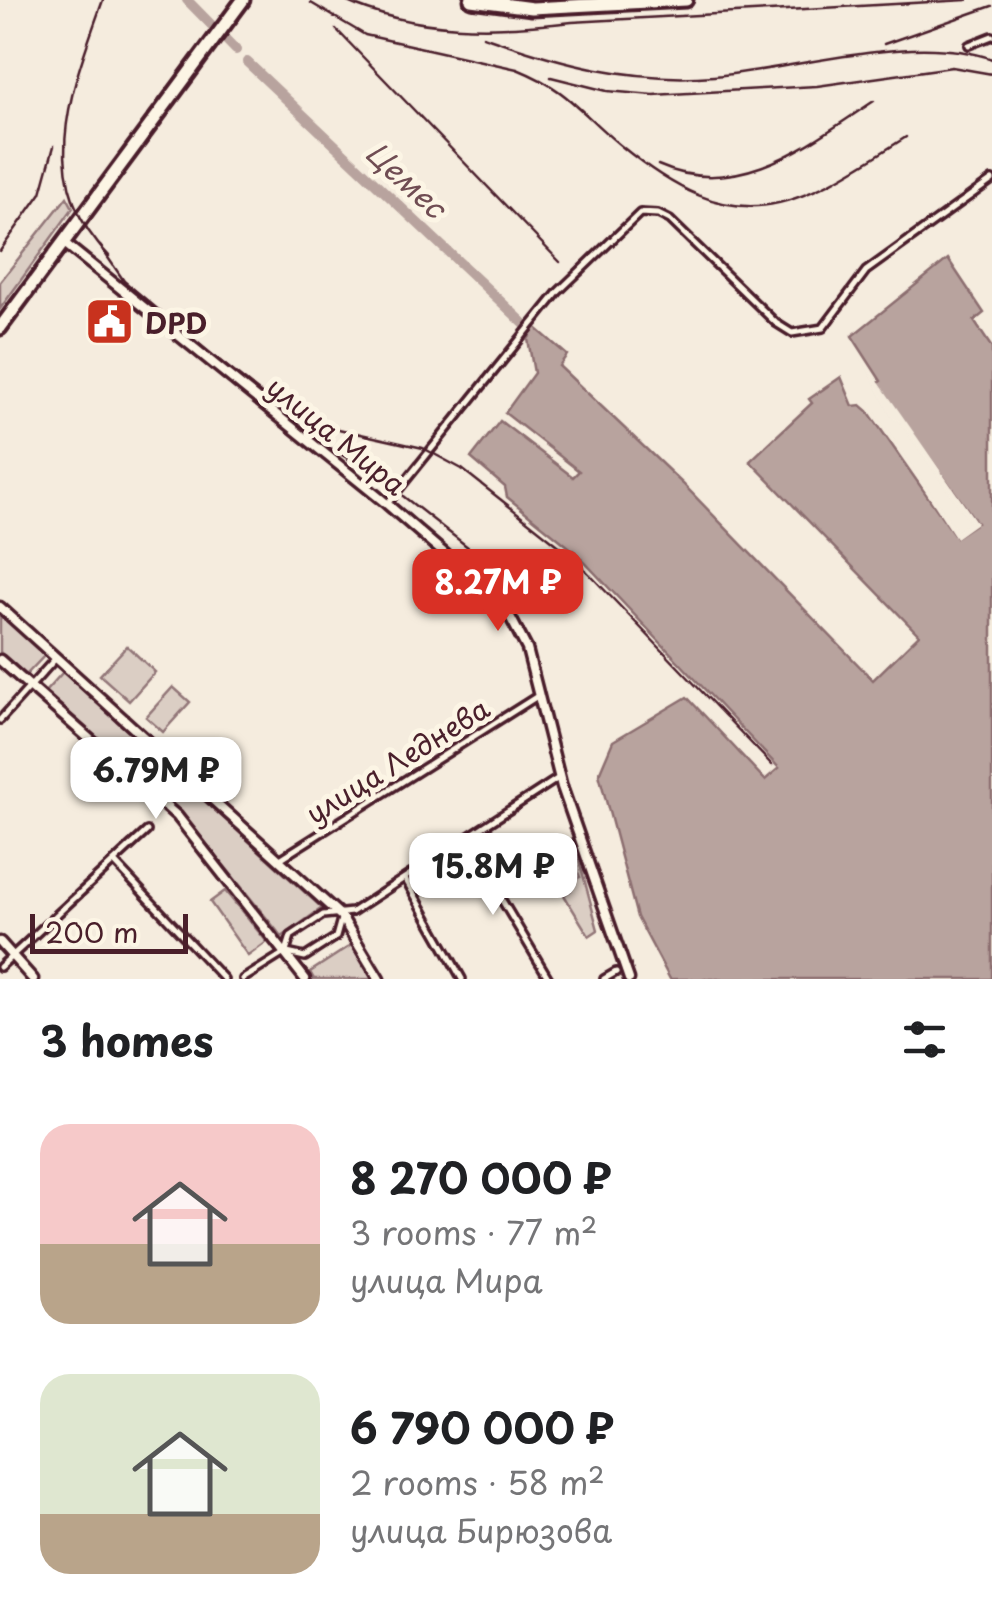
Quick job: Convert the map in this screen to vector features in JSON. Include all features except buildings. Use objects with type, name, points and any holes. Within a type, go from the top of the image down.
[{"type":"highway","points":[[471,0],[532,8],[686,0]]},
{"type":"highway","points":[[0,328],[240,6]]},
{"type":"street","points":[[970,45],[992,36]]},
{"type":"street","points":[[387,504],[536,320],[622,226],[648,211],[670,220],[776,323],[792,333],[808,333],[823,328],[866,271],[992,180]]},
{"type":"street","name":"улица Мира","points":[[64,242],[387,504],[504,605],[527,649],[574,823],[629,979]]},
{"type":"street","points":[[0,608],[342,916],[380,979]]},
{"type":"street","points":[[0,720],[56,659]]},
{"type":"street","points":[[0,660],[177,816],[305,979]]},
{"type":"street","name":"улица Леднева","points":[[277,861],[539,694]]},
{"type":"street","points":[[243,979],[286,952],[291,936],[306,925],[322,915],[342,916],[406,880],[562,775]]},
{"type":"street","points":[[0,967],[147,832]]},
{"type":"street","points":[[466,840],[549,979]]},
{"type":"street","points":[[114,862],[224,979]]},
{"type":"street","points":[[406,880],[462,979]]},
{"type":"street","points":[[286,952],[305,958],[336,937],[342,916]]},
{"type":"street","points":[[0,942],[33,979]]},
{"type":"street","points":[[604,979],[616,972]]},
{"type":"shaded area","points":[[67,197],[73,208],[0,309],[0,282]]},
{"type":"shaded area","points":[[948,259],[984,313],[974,321],[992,348],[992,979],[670,979],[637,917],[599,774],[613,741],[687,697],[765,780],[779,768],[574,551],[507,497],[505,487],[471,458],[500,421],[573,477],[579,471],[505,413],[534,373],[528,339],[536,328],[567,355],[559,366],[683,484],[873,680],[919,635],[750,461],[812,403],[809,399],[841,377],[853,406],[861,405],[868,411],[956,537],[977,523],[877,384],[881,381],[852,336]]},
{"type":"shaded area","points":[[0,614],[45,655],[25,676],[0,652]]},
{"type":"shaded area","points":[[127,646],[155,672],[129,701],[100,675]]},
{"type":"shaded area","points":[[63,672],[322,908],[282,937],[180,811],[45,692]]},
{"type":"shaded area","points":[[173,687],[190,702],[163,732],[146,717]]},
{"type":"shaded area","points":[[573,838],[598,930],[589,936],[564,895],[571,890],[567,882],[580,877],[569,850]]},
{"type":"shaded area","points":[[225,891],[267,942],[248,956],[210,902]]},
{"type":"shaded area","points":[[353,944],[374,979],[314,979],[310,972]]},
{"type":"pier","points":[[862,358],[977,523],[956,538],[870,406],[957,531],[970,522],[900,422],[892,418]]},
{"type":"waterway","name":"Цемес","points":[[187,0],[236,50]]},
{"type":"waterway","name":"Цемес","points":[[247,62],[533,332]]},
{"type":"railway","points":[[103,0],[71,99],[66,165],[72,196],[86,227],[109,256]]},
{"type":"railway","points":[[343,0],[398,19],[485,28],[967,0]]},
{"type":"railway","points":[[311,3],[365,35],[517,69],[535,77],[563,94],[661,176],[698,195],[732,205],[764,205],[796,198],[829,184],[906,137]]},
{"type":"railway","points":[[884,44],[992,6]]},
{"type":"railway","points":[[336,29],[560,262]]},
{"type":"railway","points":[[483,36],[596,69],[654,76],[714,76],[892,50],[961,51],[992,59]]},
{"type":"railway","points":[[551,77],[607,91],[653,95],[817,86],[952,67],[992,74]]},
{"type":"railway","points":[[658,165],[688,174],[717,176],[745,172],[799,149],[874,101]]},
{"type":"railway","points":[[0,251],[41,193],[54,146]]},
{"type":"railway","points":[[100,246],[124,281],[210,353],[327,446],[380,478],[469,548]]},
{"type":"railway","points":[[334,428],[423,448],[462,469],[572,556],[772,765]]},
{"type":"place","name":"DPD","points":[[110,322]]}]
